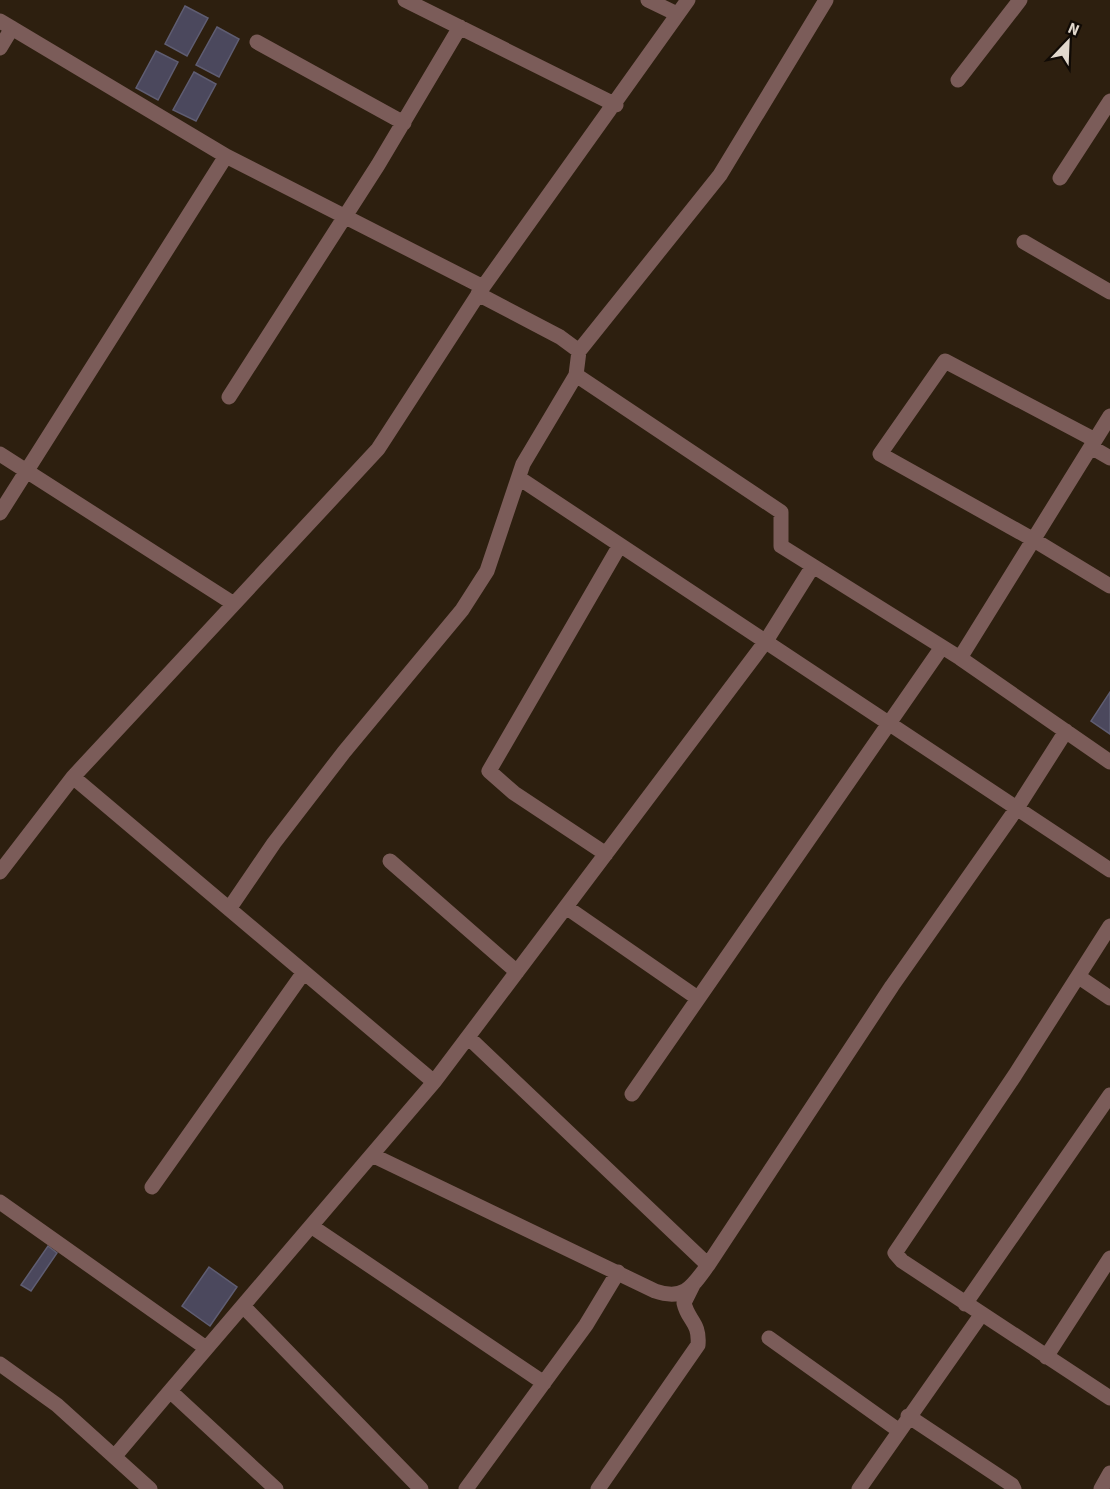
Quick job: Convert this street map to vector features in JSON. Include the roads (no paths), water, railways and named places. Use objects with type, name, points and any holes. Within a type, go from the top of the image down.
[{"type":"street","points":[[407,0],[616,105]]},
{"type":"street","points":[[648,0],[677,14]]},
{"type":"street","points":[[0,872],[6,853],[73,777],[378,449],[480,291],[616,105],[688,0]]},
{"type":"street","points":[[229,909],[274,843],[344,752],[462,610],[487,571],[523,464],[576,375],[579,351],[720,176],[826,0]]},
{"type":"street","points":[[958,80],[1020,0]]},
{"type":"street","points":[[0,48],[6,24],[226,156],[344,216],[480,291],[560,337],[579,351]]},
{"type":"street","points":[[229,397],[404,123],[460,27]]},
{"type":"street","points":[[257,42],[404,123]]},
{"type":"street","points":[[1060,177],[1110,101]]},
{"type":"street","points":[[0,513],[226,156]]},
{"type":"street","points":[[1024,242],[1110,292]]},
{"type":"street","points":[[1110,458],[1093,443],[945,361],[880,454],[1034,540],[1110,586]]},
{"type":"street","points":[[576,375],[781,512],[781,546],[960,658],[1110,762]]},
{"type":"street","points":[[960,658],[1110,416]]},
{"type":"street","points":[[0,454],[234,604]]},
{"type":"street","points":[[519,478],[1110,870]]},
{"type":"street","points":[[606,854],[514,793],[489,771],[620,545]]},
{"type":"street","points":[[115,1456],[434,1082],[766,641],[813,566]]},
{"type":"street","points":[[632,1094],[696,997],[891,724],[942,647]]},
{"type":"street","points":[[598,1489],[698,1345],[699,1332],[694,1318],[686,1312],[684,1303],[693,1285],[892,986],[1017,808],[1066,731]]},
{"type":"street","points":[[73,777],[434,1082]]},
{"type":"street","points":[[390,861],[517,972]]},
{"type":"street","points":[[566,908],[696,997]]},
{"type":"street","points":[[1110,926],[1079,977],[895,1253],[902,1261],[981,1315],[1110,1398]]},
{"type":"street","points":[[152,1187],[304,972]]},
{"type":"street","points":[[1079,977],[1110,998]]},
{"type":"street","points":[[468,1037],[708,1265]]},
{"type":"street","points":[[965,1304],[1110,1095]]},
{"type":"street","points":[[372,1155],[670,1296],[682,1293],[693,1285]]},
{"type":"street","points":[[0,1202],[206,1348]]},
{"type":"street","points":[[311,1226],[544,1383]]},
{"type":"street","points":[[1046,1357],[1110,1258]]},
{"type":"street","points":[[466,1489],[586,1324],[618,1272]]},
{"type":"street","points":[[243,1306],[421,1489]]},
{"type":"street","points":[[859,1489],[898,1430],[981,1315]]},
{"type":"street","points":[[769,1338],[898,1430]]},
{"type":"street","points":[[0,1364],[57,1405],[150,1489]]},
{"type":"street","points":[[170,1391],[276,1489]]},
{"type":"street","points":[[908,1416],[1012,1485],[1014,1489]]},
{"type":"street","points":[[1101,1489],[1110,1473]]}]
